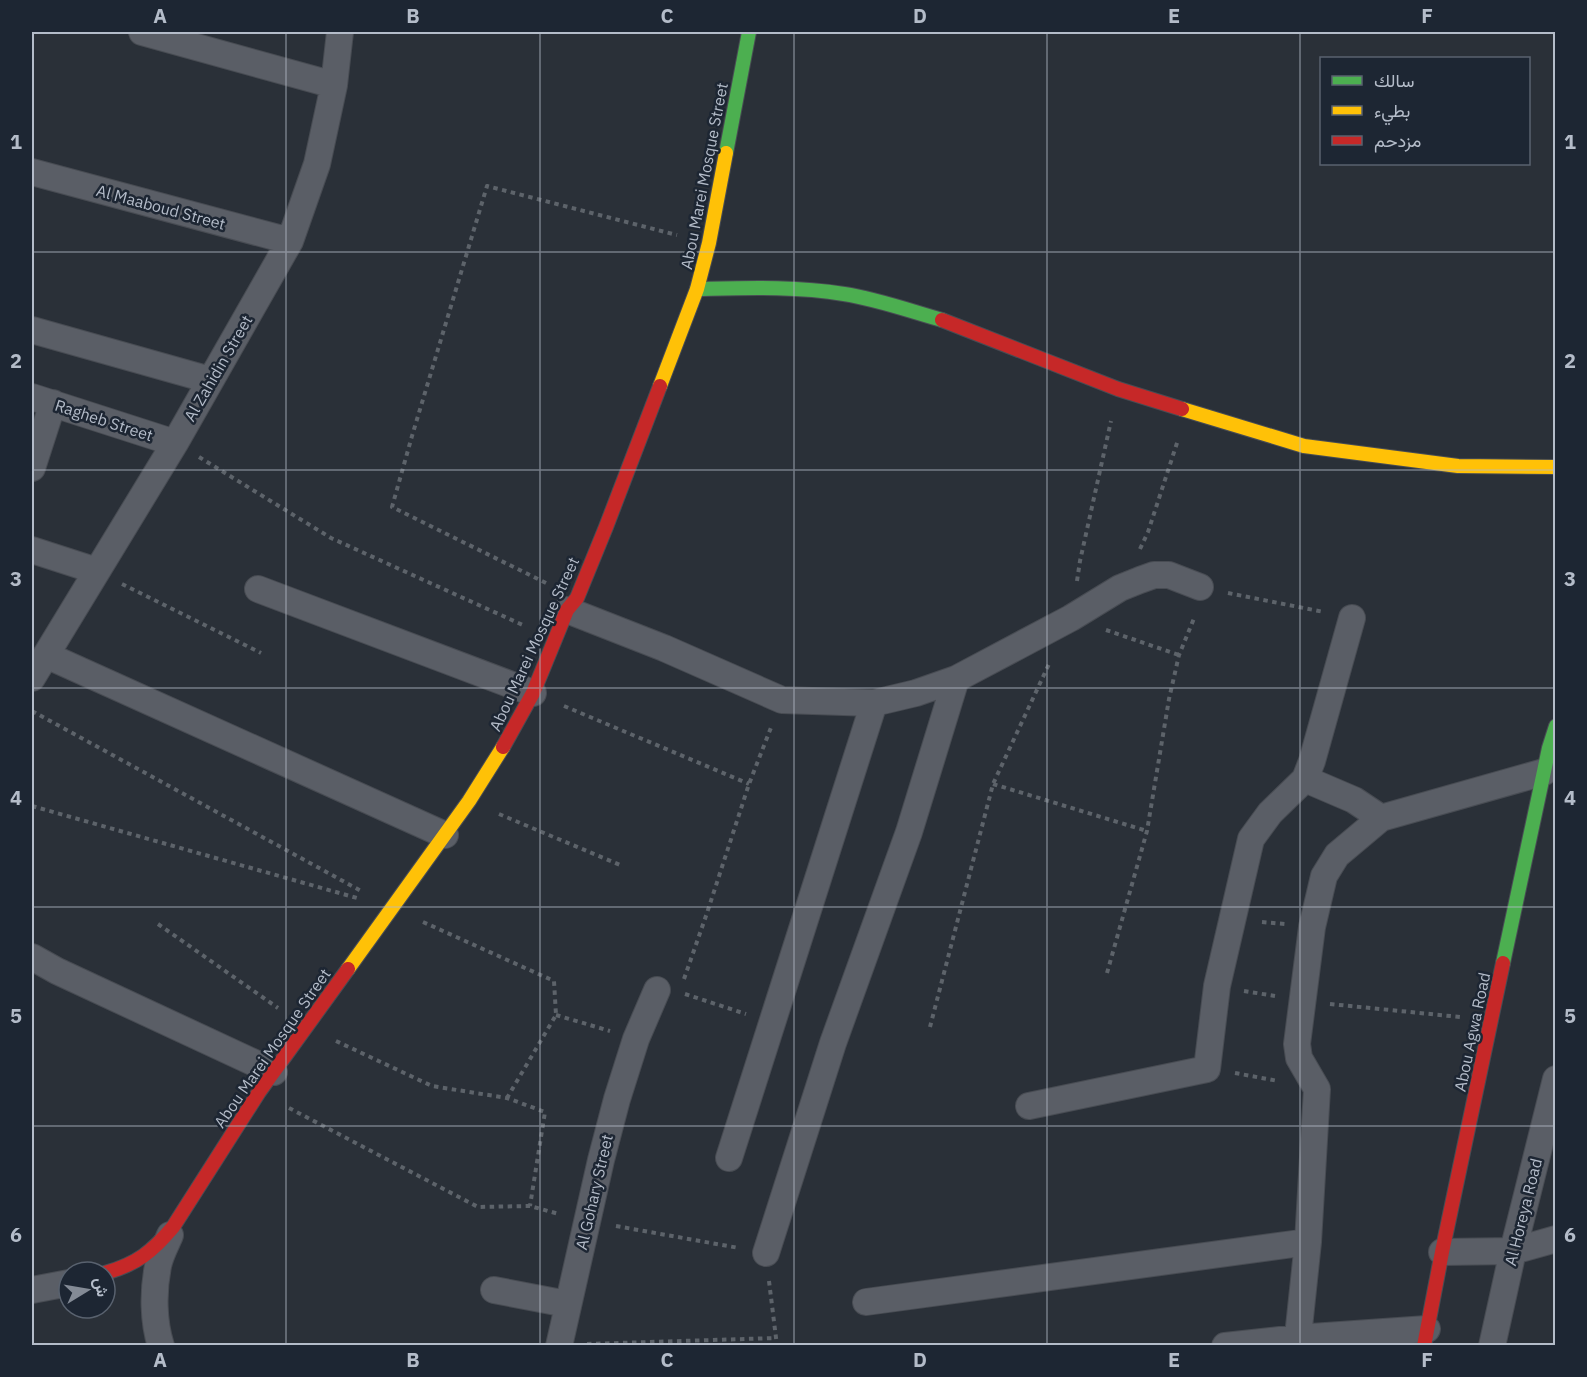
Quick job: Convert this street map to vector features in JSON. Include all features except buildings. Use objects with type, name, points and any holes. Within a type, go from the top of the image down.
[{"type":"street","points":[[142,32],[334,85]]},
{"type":"street","name":"Al Zahidin Street","points":[[32,678],[175,443],[290,241],[317,164],[334,85],[340,32]]},
{"type":"street","name":"Abou Marei Mosque Street","points":[[117,1269],[141,1259],[158,1246],[173,1227],[266,1082],[469,801],[498,757],[533,693],[606,526],[697,289],[709,243],[749,32]]},
{"type":"street","name":"Al Maaboud Street","points":[[32,172],[290,241]]},
{"type":"street","points":[[697,289],[783,288],[845,294],[894,306],[952,323],[1118,389],[1304,446],[1458,466],[1556,467]]},
{"type":"street","points":[[32,330],[210,380]]},
{"type":"street","points":[[32,468],[42,400]]},
{"type":"street","name":"Ragheb Street","points":[[42,400],[175,443]]},
{"type":"street","points":[[32,550],[97,571]]},
{"type":"street","points":[[572,604],[782,700],[874,702],[916,693],[956,679],[1071,618],[1119,588],[1154,575],[1169,575],[1200,587]]},
{"type":"street","points":[[258,589],[533,693]]},
{"type":"street","points":[[1029,1106],[1207,1069],[1217,986],[1251,839],[1270,813],[1305,780],[1352,618]]},
{"type":"street","points":[[46,655],[445,835]]},
{"type":"street","points":[[766,1253],[833,1043],[909,832],[956,679]]},
{"type":"street","points":[[729,1158],[874,702]]},
{"type":"street","points":[[1297,1342],[1308,1242],[1317,1089],[1297,1051],[1312,927],[1324,876],[1337,855],[1381,818],[1551,749]]},
{"type":"street","name":"Abou Agwa Road","points":[[1425,1337],[1491,1020],[1551,749]]},
{"type":"street","points":[[1305,780],[1354,800],[1381,818]]},
{"type":"street","points":[[32,957],[266,1082]]},
{"type":"street","name":"Al Gohary Street","points":[[559,1345],[617,1099],[636,1039],[657,990]]},
{"type":"street","name":"Al Horeya Road","points":[[1492,1346],[1556,1079]]},
{"type":"street","points":[[161,1346],[154,1298],[158,1264],[173,1227]]},
{"type":"street","points":[[1442,1252],[1513,1251],[1556,1239]]},
{"type":"street","points":[[866,1302],[1308,1242]]},
{"type":"street","points":[[32,1290],[57,1285]]},
{"type":"street","points":[[494,1290],[567,1304]]},
{"type":"street","points":[[1225,1346],[1425,1337]]},
{"type":"path","points":[[572,604],[392,507],[487,186],[709,243]]},
{"type":"path","points":[[1118,389],[1080,561],[1071,618],[1179,655]]},
{"type":"path","points":[[1119,588],[1148,532],[1187,411]]},
{"type":"path","points":[[175,443],[331,538],[555,639]]},
{"type":"path","points":[[97,571],[261,653]]},
{"type":"path","points":[[1107,973],[1147,831],[1169,699],[1179,655],[1195,616],[1200,587],[1352,618]]},
{"type":"path","points":[[930,1027],[993,784],[1052,660]]},
{"type":"path","points":[[533,693],[749,784]]},
{"type":"path","points":[[683,980],[749,784],[782,700]]},
{"type":"path","points":[[32,711],[392,908],[554,981],[556,1015],[507,1098]]},
{"type":"path","points":[[993,784],[1147,831]]},
{"type":"path","points":[[469,801],[620,865]]},
{"type":"path","points":[[32,806],[392,908]]},
{"type":"path","points":[[1232,919],[1312,927]]},
{"type":"path","points":[[158,924],[306,1027],[432,1086],[507,1098],[545,1112],[530,1206],[478,1208],[266,1082]]},
{"type":"path","points":[[1217,986],[1303,1001],[1491,1020]]},
{"type":"path","points":[[556,1015],[636,1039]]},
{"type":"path","points":[[1207,1069],[1317,1089]]},
{"type":"path","points":[[588,1221],[766,1253],[777,1346]]},
{"type":"path","points":[[559,1345],[776,1338]]},
{"type":"traffic: fast","points":[[726,153],[749,32]]},
{"type":"traffic: fast","points":[[697,289],[771,288],[826,291],[869,299],[942,320]]},
{"type":"traffic: fast","points":[[1503,963],[1549,748],[1556,726]]},
{"type":"traffic: slow","points":[[660,386],[697,289],[709,243],[726,153]]},
{"type":"traffic: slow","points":[[1182,409],[1304,446],[1458,466],[1556,467]]},
{"type":"traffic: slow","points":[[348,969],[469,801],[503,747]]},
{"type":"traffic: jam","points":[[942,320],[1118,389],[1182,409]]},
{"type":"traffic: jam","points":[[503,747],[533,693],[567,610],[577,598],[660,386]]},
{"type":"traffic: jam","points":[[1424,1346],[1503,963]]},
{"type":"traffic: jam","points":[[117,1269],[143,1256],[173,1227],[259,1092],[348,969]]}]
